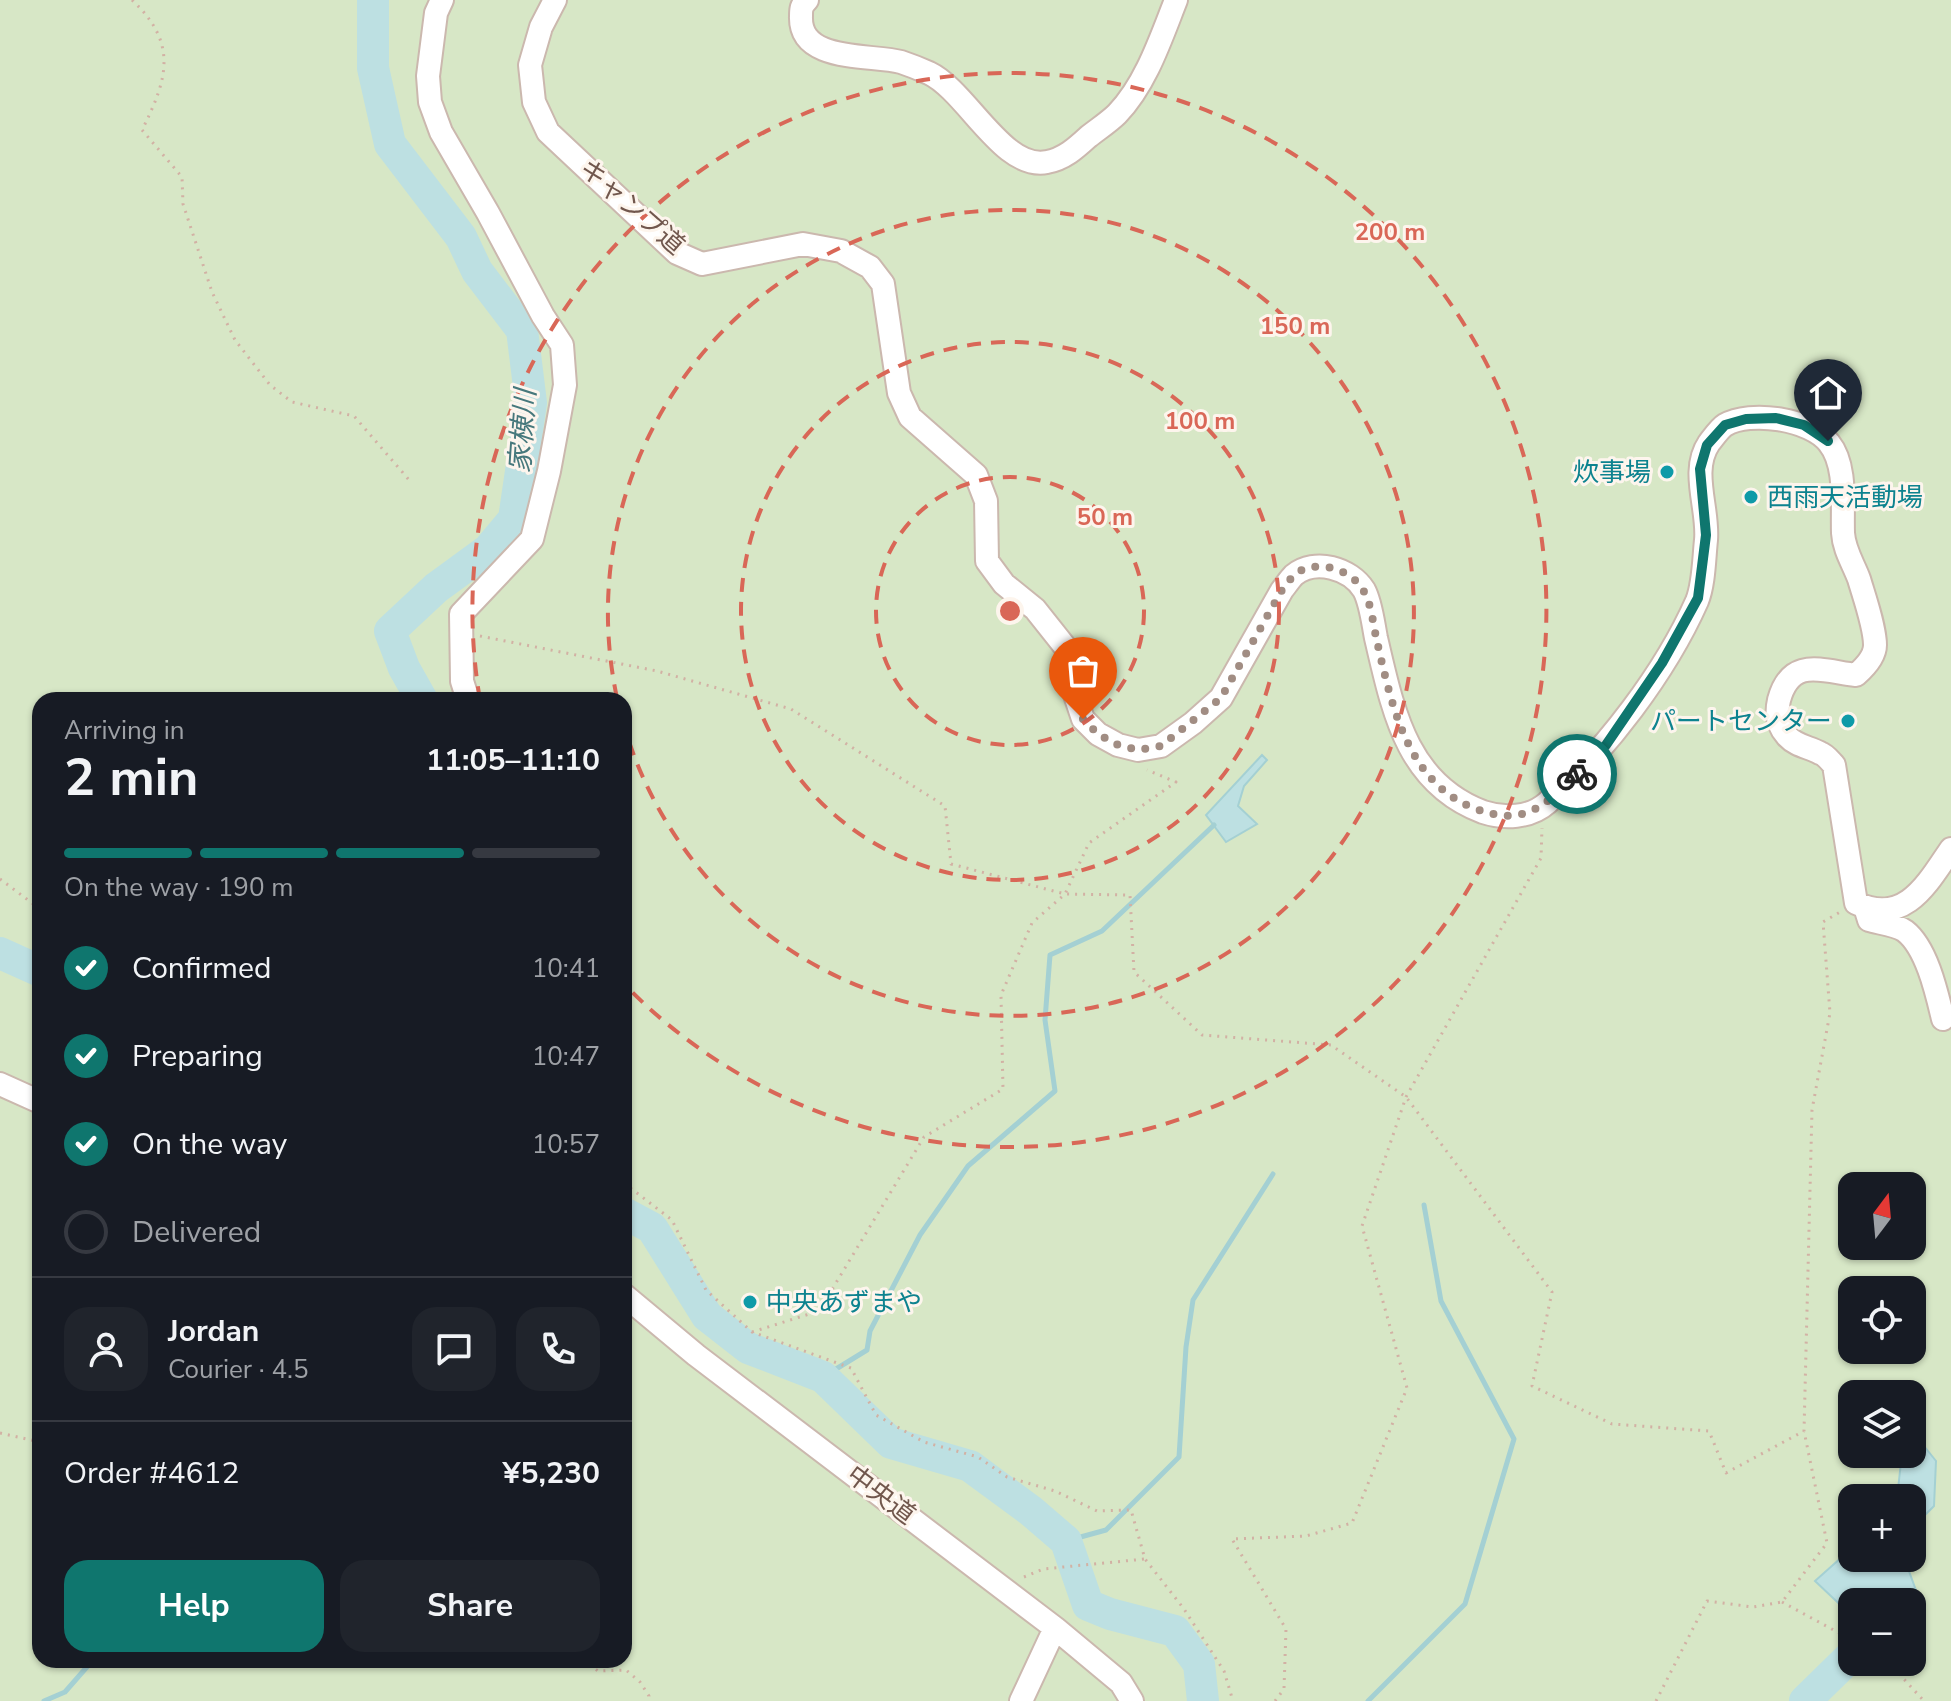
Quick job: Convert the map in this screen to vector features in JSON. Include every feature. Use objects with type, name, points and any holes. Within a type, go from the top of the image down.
[{"type":"street","points":[[442,0],[436,13],[428,76],[430,102],[441,132],[562,345],[565,385],[532,539],[461,614],[462,681],[465,692]]},
{"type":"street","name":"キャンプ道","points":[[555,0],[541,27],[530,65],[534,102],[548,132],[677,253],[702,264],[803,244],[841,251],[870,267],[883,284],[899,393],[910,417],[976,475],[986,501],[987,561],[1004,584],[1035,609],[1066,648],[1083,719],[1098,734],[1118,745],[1138,750]]},
{"type":"street","points":[[807,0],[801,6],[800,24],[808,41],[826,51],[900,62],[931,74],[952,87],[1003,147],[1024,158],[1044,163],[1064,157],[1118,113],[1142,78],[1176,0]]},
{"type":"street","points":[[1138,750],[1161,746],[1221,698],[1282,590],[1295,574],[1313,567],[1334,568],[1351,575],[1365,592],[1393,711],[1417,760],[1435,784],[1465,805],[1492,815],[1521,816],[1543,806],[1606,745],[1662,663],[1698,598],[1706,535],[1700,469],[1707,445],[1725,425],[1746,419],[1776,418],[1804,425],[1828,441],[1839,462],[1844,545],[1858,578],[1875,647],[1867,665],[1856,675],[1815,668],[1795,673],[1784,685],[1778,704],[1778,720],[1787,736],[1803,747],[1823,753],[1834,765],[1861,905],[1869,920],[1905,931],[1920,951],[1934,984],[1943,1019]]},
{"type":"street","points":[[1861,905],[1892,908],[1908,904],[1922,892],[1951,849]]},
{"type":"street","points":[[0,1084],[32,1098]]},
{"type":"street","name":"中央道","points":[[632,1302],[696,1355],[1055,1628],[1121,1683],[1132,1701]]},
{"type":"street","points":[[1021,1701],[1055,1628]]},
{"type":"path","points":[[132,0],[157,33],[166,63],[158,98],[142,130],[182,177],[183,204],[212,292],[235,340],[270,385],[292,402],[354,416],[410,481]]},
{"type":"path","points":[[461,632],[657,671],[791,709],[945,806],[951,864],[1065,894],[1130,895],[1134,972],[1202,1035],[1331,1045],[1406,1097],[1552,1292],[1532,1386],[1612,1424],[1709,1431],[1726,1473],[1804,1431]]},
{"type":"path","points":[[752,1332],[819,1311],[924,1137],[1003,1089],[1001,995],[1032,923],[1065,894],[1089,843],[1176,782],[1139,767],[1138,750]]},
{"type":"path","points":[[1275,1701],[1284,1689],[1286,1629],[1232,1539],[1306,1536],[1352,1523],[1407,1388],[1362,1226],[1406,1097],[1541,858],[1543,806]]},
{"type":"path","points":[[0,879],[32,903]]},
{"type":"path","points":[[1782,1602],[1827,1543],[1804,1431],[1812,1110],[1830,1013],[1823,922],[1861,905]]},
{"type":"path","points":[[632,1189],[672,1220],[706,1290],[752,1332],[851,1368],[876,1415],[924,1442],[978,1457],[1007,1477],[1055,1491],[1097,1511],[1131,1510],[1145,1559],[1184,1609],[1224,1671],[1233,1701]]},
{"type":"path","points":[[0,1433],[32,1440]]},
{"type":"path","points":[[1002,1587],[1043,1569],[1145,1559]]},
{"type":"path","points":[[1656,1701],[1707,1601],[1753,1607],[1782,1602],[1838,1632]]},
{"type":"path","points":[[594,1668],[598,1671],[626,1670],[640,1682],[649,1696],[648,1701]]},
{"type":"path","points":[[1901,1676],[1924,1701]]},
{"type":"green space","points":[[0,0],[1951,0],[1951,1701],[0,1701]]},
{"type":"water","points":[[1262,755],[1267,760],[1244,786],[1238,806],[1257,824],[1226,842],[1206,815]]},
{"type":"water","points":[[1926,1448],[1936,1461],[1934,1506],[1926,1514],[1926,1484],[1899,1484],[1900,1468],[1926,1468]]},
{"type":"water","points":[[1838,1560],[1838,1572],[1909,1572],[1915,1588],[1838,1588],[1838,1603],[1815,1581]]},
{"type":"waterway","name":"家棟川","points":[[373,0],[373,68],[390,144],[461,237],[477,271],[522,330],[531,403],[514,519],[488,550],[436,588],[390,631],[404,668],[418,692]]},
{"type":"waterway","points":[[823,1377],[867,1350],[870,1331],[920,1235],[968,1166],[1055,1091],[1045,1020],[1050,955],[1102,931],[1214,825]]},
{"type":"waterway","name":"家棟川","points":[[0,953],[32,967]]},
{"type":"waterway","points":[[1066,1541],[1106,1530],[1179,1457],[1186,1347],[1193,1300],[1273,1174]]},
{"type":"waterway","points":[[1368,1701],[1465,1604],[1514,1439],[1441,1301],[1424,1205]]},
{"type":"waterway","points":[[632,1217],[652,1228],[707,1316],[748,1348],[823,1377],[891,1443],[970,1466],[1031,1511],[1066,1541],[1088,1605],[1175,1631],[1199,1664],[1203,1701]]},
{"type":"waterway","points":[[44,1701],[65,1692],[86,1668]]},
{"type":"waterway","points":[[1805,1701],[1838,1669]]},
{"type":"way so far","points":[[1083,719],[1098,734],[1118,745],[1138,750],[1161,746],[1221,698],[1282,590],[1295,574],[1313,567],[1334,568],[1351,575],[1365,592],[1393,711],[1417,760],[1435,784],[1465,805],[1492,815],[1521,816],[1543,806],[1577,774]]},
{"type":"place","name":"炊事場","points":[[1667,472]]},
{"type":"place","name":"西雨天活動場","points":[[1751,497]]},
{"type":"place","name":"パートセンター","points":[[1848,721]]},
{"type":"place","name":"中央あずまや","points":[[750,1302]]},
{"type":"route","points":[[1577,774],[1606,745],[1662,663],[1698,598],[1706,535],[1700,469],[1707,445],[1725,425],[1746,419],[1776,418],[1804,425],[1828,441]]}]
